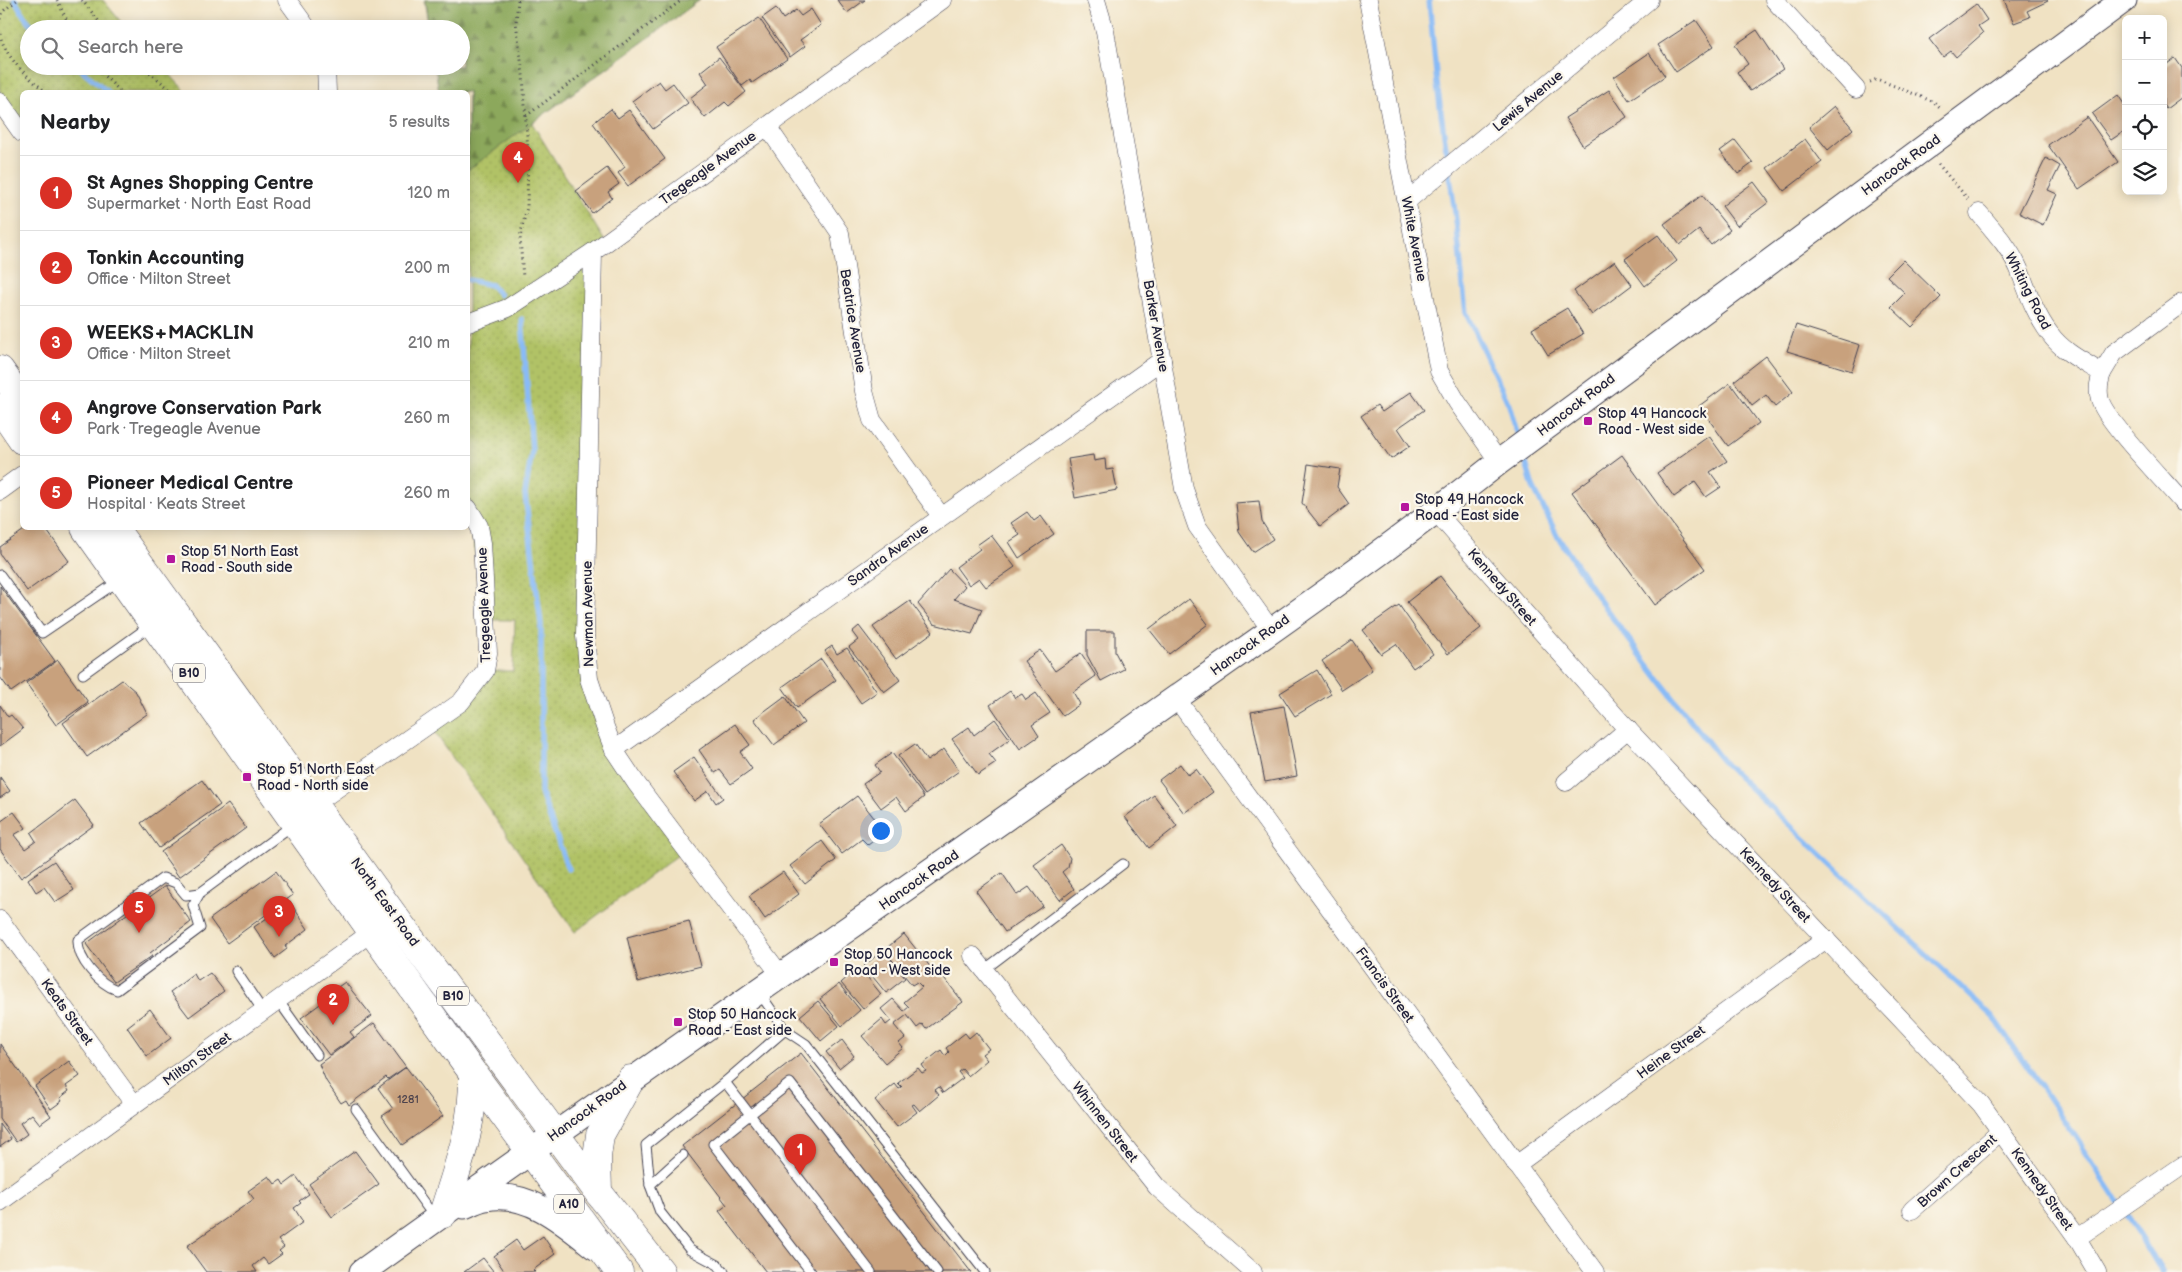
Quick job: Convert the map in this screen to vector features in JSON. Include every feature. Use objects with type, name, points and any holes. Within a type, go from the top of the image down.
[{"type":"main road","name":"Hancock Road","points":[[362,1272],[631,1079],[782,977],[1436,512],[1531,438],[2124,0]]},
{"type":"main road","points":[[0,370],[20,398]]},
{"type":"main road","points":[[0,408],[20,437]]},
{"type":"main road","name":"North East Road","points":[[86,530],[153,623],[383,924],[555,1134],[661,1272]]},
{"type":"main road","name":"North East Road","points":[[115,530],[301,815]]},
{"type":"main road","name":"North East Road","points":[[383,924],[473,1074],[613,1265]]},
{"type":"main road","points":[[439,1216],[469,1132],[473,1110],[473,1074]]},
{"type":"main road","points":[[598,1192],[596,1157],[600,1135],[631,1079]]},
{"type":"main road","points":[[439,1216],[486,1198],[518,1200],[530,1203],[556,1216],[613,1265]]},
{"type":"street","points":[[286,0],[301,20]]},
{"type":"street","name":"Tregeagle Avenue","points":[[470,322],[508,308],[593,252],[942,0]]},
{"type":"street","name":"Barker Avenue","points":[[1096,0],[1105,31],[1184,489],[1197,526],[1271,630]]},
{"type":"street","name":"White Avenue","points":[[1368,0],[1439,371],[1457,402],[1505,458]]},
{"type":"street","name":"Lewis Avenue","points":[[1407,201],[1649,0]]},
{"type":"street","points":[[1774,0],[1856,89]]},
{"type":"street","points":[[326,75],[327,90]]},
{"type":"street","points":[[0,102],[20,130]]},
{"type":"street","name":"Beatrice Avenue","points":[[766,126],[840,233],[864,391],[872,420],[941,516]]},
{"type":"street","name":"Whiting Road","points":[[1979,214],[2006,247],[2018,268],[2036,312],[2051,336],[2068,352],[2102,373]]},
{"type":"street","name":"Newman Avenue","points":[[593,252],[585,636],[589,679],[614,750],[636,784],[782,977]]},
{"type":"street","points":[[2182,303],[2114,353],[2102,373],[2098,386],[2100,401],[2110,418],[2182,502]]},
{"type":"street","name":"Sandra Avenue","points":[[614,750],[1162,360]]},
{"type":"street","points":[[0,491],[20,476]]},
{"type":"street","name":"Tregeagle Avenue","points":[[301,815],[461,702],[486,671],[488,653],[482,543],[479,526],[470,511]]},
{"type":"street","name":"Kennedy Street","points":[[1436,512],[1628,729],[1981,1104],[2076,1238],[2097,1272]]},
{"type":"street","name":"Francis Street","points":[[1176,698],[1595,1272]]},
{"type":"street","points":[[1566,782],[1628,729]]},
{"type":"street","name":"Keats Street","points":[[0,920],[134,1104]]},
{"type":"street","name":"Milton Street","points":[[0,1202],[383,924]]},
{"type":"street","name":"Heine Street","points":[[1516,1165],[1826,939]]},
{"type":"street","name":"Whinnen Street","points":[[973,956],[1157,1187],[1253,1272]]},
{"type":"street","name":"Brown Crescent","points":[[1912,1210],[2001,1131]]},
{"type":"street","points":[[2076,1238],[2182,1166]]},
{"type":"lane","points":[[0,575],[42,633],[122,579]]},
{"type":"lane","points":[[84,674],[153,623]]},
{"type":"lane","points":[[200,892],[186,895],[176,883],[163,878],[78,940],[78,950],[106,987],[117,990],[200,928],[193,905],[200,892],[301,815]]},
{"type":"lane","points":[[984,970],[1123,864]]},
{"type":"lane","points":[[236,971],[263,1011]]},
{"type":"lane","points":[[759,992],[785,1030],[806,1044],[985,1272]]},
{"type":"lane","points":[[278,1000],[317,1056]]},
{"type":"lane","points":[[724,1272],[718,1265],[690,1250],[660,1212],[650,1185],[646,1145],[725,1082],[785,1030]]},
{"type":"lane","points":[[725,1082],[871,1272]]},
{"type":"lane","points":[[811,1272],[713,1144],[790,1083],[937,1272]]},
{"type":"lane","points":[[356,1109],[439,1216]]},
{"type":"lane","points":[[650,1185],[683,1155]]},
{"type":"path","points":[[0,19],[2,12],[16,0]]},
{"type":"path","points":[[57,0],[67,20]]},
{"type":"path","points":[[82,0],[98,20]]},
{"type":"path","points":[[518,0],[516,22],[523,75],[528,152],[526,207],[520,237],[525,297]]},
{"type":"path","points":[[526,116],[534,108],[576,80],[625,41],[682,0]]},
{"type":"path","points":[[0,34],[2,43],[20,67]]},
{"type":"path","points":[[28,75],[44,90]]},
{"type":"path","points":[[103,75],[119,90]]},
{"type":"path","points":[[153,75],[171,90]]},
{"type":"path","points":[[1856,89],[1877,79],[1934,102],[1941,108]]},
{"type":"path","points":[[1925,147],[1979,214]]},
{"type":"green space","points":[[0,0],[103,0],[120,20],[20,20],[20,75],[170,75],[184,90],[20,90],[20,130],[0,102]]},
{"type":"green space","points":[[424,0],[700,0],[532,123],[606,243],[593,252],[585,636],[605,727],[686,849],[575,932],[429,724],[485,671],[513,671],[515,620],[486,620],[470,521],[470,90],[439,90],[436,75],[470,75],[470,20],[427,20]]},
{"type":"green space","points":[[425,0],[700,0],[470,169],[470,90],[439,90],[436,75],[470,75],[470,20],[428,20]]},
{"type":"building","points":[[837,0],[865,0],[847,13]]},
{"type":"building","points":[[2004,0],[2048,1],[2027,11],[2030,17],[2014,23]]},
{"type":"building","points":[[1976,4],[1987,20],[1978,26],[1983,33],[1956,57],[1951,51],[1943,57],[1929,39]]},
{"type":"building","points":[[776,8],[783,19],[796,10],[801,16],[811,9],[821,25],[800,40],[805,46],[790,57],[762,18]]},
{"type":"building","points":[[759,18],[787,59],[752,83],[750,80],[742,86],[716,47]]},
{"type":"building","points":[[1696,20],[1714,46],[1676,72],[1658,45]]},
{"type":"building","points":[[1757,30],[1783,69],[1750,91],[1737,72],[1748,64],[1735,45]]},
{"type":"building","points":[[1649,53],[1665,76],[1629,100],[1614,77]]},
{"type":"building","points":[[719,57],[746,92],[729,106],[725,102],[705,118],[690,98],[708,84],[700,72]]},
{"type":"building","points":[[2175,58],[2182,68],[2182,97],[2167,108],[2167,105],[2167,64]]},
{"type":"building","points":[[659,81],[665,89],[673,83],[688,103],[653,129],[632,101]]},
{"type":"building","points":[[1609,90],[1627,117],[1583,146],[1565,118]]},
{"type":"building","points":[[2118,95],[2122,101],[2122,133],[2111,140],[2092,114]]},
{"type":"building","points":[[1834,106],[1853,129],[1828,150],[1809,127]]},
{"type":"building","points":[[611,109],[618,118],[629,110],[665,159],[628,186],[618,173],[625,167],[593,123]]},
{"type":"building","points":[[2087,117],[2118,162],[2079,189],[2048,145]]},
{"type":"building","points":[[1805,139],[1822,162],[1784,191],[1767,168]]},
{"type":"building","points":[[1735,140],[1753,163],[1738,174],[1720,151]]},
{"type":"building","points":[[2046,158],[2060,166],[2048,190],[2057,194],[2043,225],[2019,213]]},
{"type":"building","points":[[607,168],[619,184],[608,192],[612,198],[592,213],[576,191]]},
{"type":"building","points":[[1754,182],[1769,202],[1737,226],[1722,206]]},
{"type":"building","points":[[1702,195],[1730,230],[1711,245],[1699,230],[1680,245],[1664,224]]},
{"type":"building","points":[[1658,235],[1677,261],[1645,286],[1625,259]]},
{"type":"building","points":[[1903,260],[1941,297],[1912,327],[1891,307],[1905,293],[1887,276]]},
{"type":"building","points":[[1615,261],[1632,285],[1592,315],[1574,291]]},
{"type":"building","points":[[1567,308],[1583,334],[1548,355],[1532,329]]},
{"type":"building","points":[[1796,325],[1860,345],[1852,371],[1787,351]]},
{"type":"building","points":[[1766,356],[1793,392],[1775,407],[1766,395],[1752,406],[1734,381]]},
{"type":"building","points":[[1730,383],[1759,423],[1728,446],[1699,406]]},
{"type":"building","points":[[1411,392],[1424,410],[1398,428],[1410,446],[1391,459],[1361,416],[1377,405],[1382,412]]},
{"type":"building","points":[[1709,436],[1727,461],[1710,472],[1721,487],[1706,497],[1695,482],[1674,497],[1657,473]]},
{"type":"building","points":[[1093,455],[1094,461],[1105,459],[1106,470],[1113,469],[1117,490],[1075,498],[1068,459]]},
{"type":"building","points":[[1622,455],[1705,569],[1655,605],[1572,492]]},
{"type":"building","points":[[1308,464],[1340,469],[1337,487],[1349,504],[1320,526],[1302,503]]},
{"type":"building","points":[[1259,501],[1262,522],[1273,539],[1253,552],[1239,532],[1236,503]]},
{"type":"building","points":[[1027,512],[1034,521],[1041,516],[1054,534],[1019,558],[1009,542],[1020,535],[1011,523]]},
{"type":"building","points":[[24,530],[46,530],[69,561],[27,591],[0,554],[0,547]]},
{"type":"building","points":[[991,535],[1015,567],[986,587],[979,578],[969,585],[956,567],[980,549],[977,545]]},
{"type":"building","points":[[949,569],[965,586],[954,599],[982,609],[972,634],[934,624],[918,604]]},
{"type":"building","points":[[1440,576],[1481,628],[1448,654],[1407,602]]},
{"type":"building","points":[[0,586],[55,661],[11,692],[0,677]]},
{"type":"building","points":[[1189,599],[1208,624],[1169,654],[1149,629]]},
{"type":"building","points":[[910,601],[933,632],[896,659],[873,627]]},
{"type":"building","points":[[1399,605],[1433,654],[1413,668],[1396,644],[1381,654],[1363,630]]},
{"type":"building","points":[[859,626],[900,680],[884,692],[849,647],[858,640],[852,632]]},
{"type":"building","points":[[1087,631],[1115,631],[1115,652],[1124,669],[1101,681],[1087,655]]},
{"type":"building","points":[[1352,640],[1372,670],[1342,690],[1322,661]]},
{"type":"building","points":[[832,646],[837,654],[847,648],[877,692],[861,703],[825,651]]},
{"type":"building","points":[[1040,650],[1055,671],[1081,653],[1096,676],[1073,692],[1080,704],[1063,716],[1024,661]]},
{"type":"building","points":[[821,659],[836,680],[797,708],[782,687]]},
{"type":"building","points":[[58,660],[88,702],[56,725],[26,683]]},
{"type":"building","points":[[1317,670],[1331,694],[1295,716],[1280,693]]},
{"type":"building","points":[[122,680],[136,692],[147,714],[87,757],[63,723]]},
{"type":"building","points":[[1010,691],[1015,698],[1022,694],[1026,700],[1036,693],[1050,713],[1032,725],[1039,736],[1020,749],[990,705]]},
{"type":"building","points":[[785,696],[804,723],[774,745],[754,719]]},
{"type":"building","points":[[0,705],[8,717],[11,715],[23,729],[0,746]]},
{"type":"building","points":[[1284,706],[1297,776],[1265,782],[1251,712]]},
{"type":"building","points":[[995,719],[1010,739],[989,754],[996,763],[978,775],[952,739],[969,727],[974,735]]},
{"type":"building","points":[[735,724],[750,745],[740,752],[752,769],[731,784],[720,770],[715,773],[699,750]]},
{"type":"building","points":[[915,744],[927,761],[944,749],[959,771],[925,795],[898,756]]},
{"type":"building","points":[[892,753],[924,797],[906,811],[896,797],[881,808],[863,784],[880,772],[875,765]]},
{"type":"building","points":[[694,757],[723,798],[716,803],[708,791],[694,801],[673,772]]},
{"type":"building","points":[[1180,764],[1188,775],[1196,769],[1213,792],[1184,813],[1159,780]]},
{"type":"building","points":[[0,777],[10,791],[0,798]]},
{"type":"building","points":[[202,780],[220,805],[159,848],[141,823]]},
{"type":"building","points":[[1154,795],[1177,826],[1149,848],[1125,817]]},
{"type":"building","points":[[857,796],[885,832],[868,845],[862,839],[842,854],[819,824]]},
{"type":"building","points":[[75,800],[94,825],[21,878],[0,849],[0,822],[14,812],[26,828],[14,835],[25,849],[36,841],[31,833]]},
{"type":"building","points":[[228,804],[246,828],[179,877],[161,852]]},
{"type":"building","points":[[822,841],[836,860],[805,884],[790,866]]},
{"type":"building","points":[[1061,845],[1070,858],[1068,867],[1062,872],[1074,889],[1060,900],[1034,865]]},
{"type":"building","points":[[54,861],[74,890],[55,902],[44,887],[36,892],[28,879]]},
{"type":"building","points":[[276,871],[293,895],[227,943],[210,919]]},
{"type":"building","points":[[783,872],[799,894],[765,919],[749,896]]},
{"type":"building","points":[[1002,873],[1017,895],[1029,887],[1043,906],[1005,932],[976,891]]},
{"type":"building","points":[[165,886],[191,922],[150,953],[152,956],[114,982],[86,944]]},
{"type":"building","points":[[290,902],[308,929],[285,946],[287,949],[275,958],[254,927]]},
{"type":"building","points":[[689,921],[701,966],[638,982],[627,937]]},
{"type":"building","points":[[904,934],[932,969],[934,968],[939,975],[941,974],[963,1002],[926,1029],[922,1024],[917,1028],[907,1015],[894,1025],[905,1038],[899,1043],[903,1048],[885,1063],[862,1036],[882,1019],[886,1025],[891,1021],[881,1009],[893,999],[904,1011],[909,1007],[904,1002],[922,987],[917,982],[912,985],[884,950]]},
{"type":"building","points":[[883,950],[905,978],[886,993],[864,966]]},
{"type":"building","points":[[859,967],[881,994],[863,1009],[841,983]]},
{"type":"building","points":[[210,973],[224,991],[189,1017],[170,992],[194,974],[198,981]]},
{"type":"building","points":[[345,982],[372,1016],[350,1032],[354,1037],[329,1055],[301,1018],[327,999],[325,996]]},
{"type":"building","points":[[839,984],[860,1010],[842,1026],[820,999]]},
{"type":"building","points":[[818,1001],[839,1026],[821,1041],[800,1016]]},
{"type":"building","points":[[150,1009],[171,1038],[147,1056],[127,1027]]},
{"type":"building","points":[[374,1023],[406,1067],[388,1079],[386,1077],[349,1105],[346,1100],[341,1103],[326,1081],[319,1064]]},
{"type":"building","points":[[976,1032],[989,1049],[982,1054],[987,1060],[968,1076],[962,1069],[958,1072],[963,1078],[943,1093],[939,1087],[935,1090],[939,1095],[920,1111],[914,1104],[912,1105],[917,1112],[897,1127],[875,1100],[895,1084],[899,1089],[902,1087],[898,1083],[918,1068],[922,1073],[926,1071],[922,1065],[941,1050],[945,1056],[949,1052],[946,1048],[965,1033],[969,1038]]},
{"type":"building","points":[[842,1040],[854,1056],[839,1068],[826,1052]]},
{"type":"building","points":[[0,1044],[51,1116],[40,1124],[32,1114],[20,1123],[27,1134],[16,1142],[0,1119]]},
{"type":"building","points":[[801,1053],[971,1272],[766,1272],[719,1211],[727,1205],[682,1146]]},
{"type":"building","points":[[69,1061],[80,1076],[66,1086],[69,1091],[60,1098],[62,1101],[51,1109],[35,1086]]},
{"type":"building","points":[[406,1067],[443,1116],[402,1145],[382,1116],[393,1109],[378,1088]]},
{"type":"building","points":[[0,1124],[11,1139],[0,1147]]},
{"type":"building","points":[[355,1151],[379,1184],[332,1217],[309,1184]]},
{"type":"building","points":[[269,1176],[275,1184],[281,1180],[284,1185],[296,1176],[309,1194],[299,1201],[301,1203],[294,1208],[303,1222],[278,1240],[284,1247],[279,1251],[282,1254],[268,1264],[263,1258],[253,1266],[257,1272],[206,1272],[187,1246],[254,1199],[248,1191]]},
{"type":"building","points":[[543,1236],[555,1254],[533,1270],[535,1272],[505,1272],[494,1256],[516,1240],[523,1250]]},
{"type":"building","points":[[483,1258],[494,1272],[464,1272]]},
{"type":"waterway","points":[[15,0],[27,20]]},
{"type":"waterway","points":[[1429,0],[1437,84],[1456,220],[1466,313],[1509,405],[1519,439]]},
{"type":"waterway","points":[[88,75],[106,90]]},
{"type":"waterway","points":[[470,280],[491,285],[500,295]]},
{"type":"waterway","points":[[522,319],[532,451],[525,494],[541,624],[541,793],[568,869]]},
{"type":"waterway","points":[[1523,453],[1533,487],[1558,537],[1600,601],[1660,681],[1725,764],[1993,1017],[2075,1136],[2162,1272]]},
{"type":"place","name":"Angrove Conservation Park","points":[[518,183]]},
{"type":"place","name":"Stop 49 Hancock Road - West side","points":[[1588,421]]},
{"type":"place","name":"Stop 49 Hancock Road - East side","points":[[1405,507]]},
{"type":"place","name":"Stop 51 North East Road - South side","points":[[171,559]]},
{"type":"place","name":"Stop 51 North East Road - North side","points":[[247,777]]},
{"type":"place","name":"Pioneer Medical Centre","points":[[139,933]]},
{"type":"place","name":"WEEKS+MACKLIN","points":[[279,937]]},
{"type":"place","name":"Stop 50 Hancock Road - West side","points":[[834,962]]},
{"type":"place","name":"Stop 50 Hancock Road - East side","points":[[678,1022]]},
{"type":"place","name":"Tonkin Accounting","points":[[333,1025]]},
{"type":"place","name":"St Agnes Shopping Centre","points":[[800,1175]]}]
